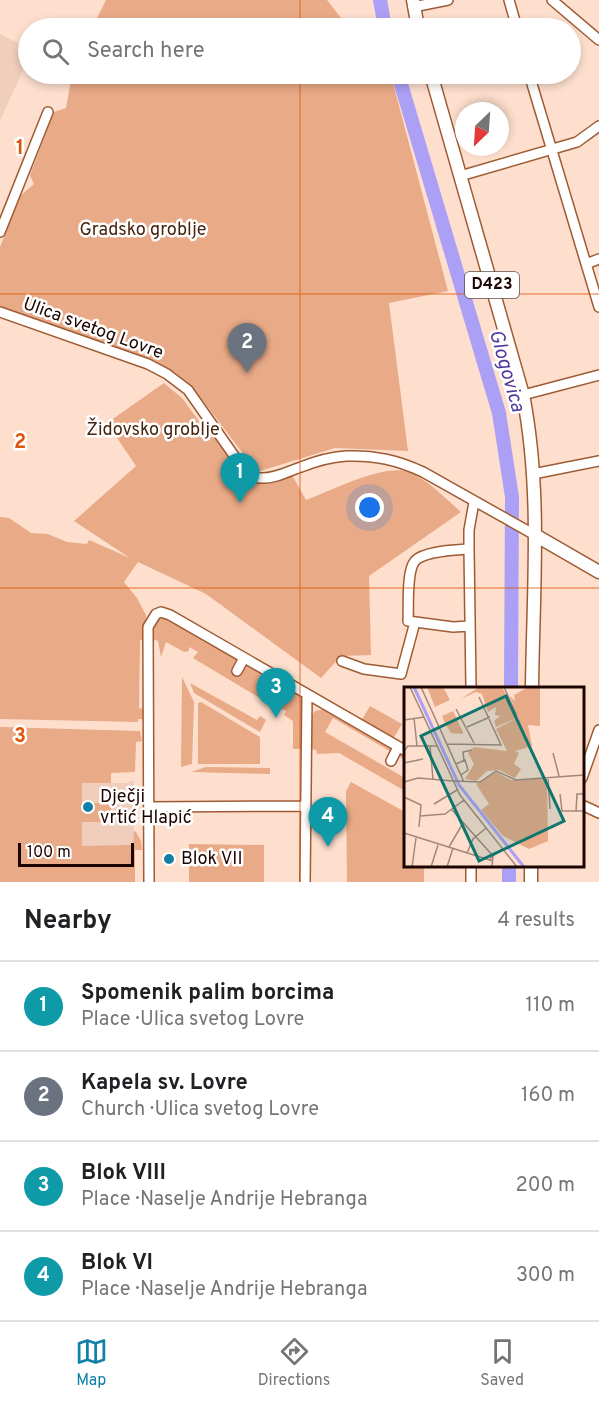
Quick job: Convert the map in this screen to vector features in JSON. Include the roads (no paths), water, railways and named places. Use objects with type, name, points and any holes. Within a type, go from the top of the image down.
[{"type":"main road","points":[[413,3],[416,18]]},
{"type":"main road","name":"D423","points":[[434,84],[523,395],[530,431],[533,474],[530,532],[532,687]]},
{"type":"main road","points":[[530,532],[599,572]]},
{"type":"street","points":[[413,3],[448,0]]},
{"type":"street","points":[[509,0],[514,18]]},
{"type":"street","points":[[552,0],[573,18]]},
{"type":"street","points":[[581,25],[599,40]]},
{"type":"street","points":[[532,84],[599,308]]},
{"type":"street","points":[[0,232],[48,112]]},
{"type":"street","points":[[460,176],[577,142],[599,126]]},
{"type":"street","points":[[586,264],[599,259]]},
{"type":"street","name":"Ulica svetog Lovre","points":[[0,312],[148,364],[167,374],[188,390],[242,467],[254,477],[267,478],[324,459],[345,456],[379,456],[404,463],[423,472],[530,532]]},
{"type":"street","points":[[523,395],[599,375]]},
{"type":"street","points":[[533,474],[599,461]]},
{"type":"street","points":[[471,687],[469,530],[474,502]]},
{"type":"street","points":[[469,549],[428,554],[415,560],[410,570],[408,621],[453,627],[470,626]]},
{"type":"street","points":[[149,882],[148,627],[152,618],[161,612],[170,615],[402,749],[391,761]]},
{"type":"street","points":[[342,661],[364,669],[400,674],[416,622]]},
{"type":"street","points":[[237,671],[244,658]]},
{"type":"street","points":[[305,882],[307,695]]},
{"type":"street","points":[[584,772],[599,730]]},
{"type":"street","points":[[149,807],[306,806]]},
{"type":"street","points":[[584,806],[599,813]]},
{"type":"waterway","name":"Glogovica","points":[[380,0],[383,18]]},
{"type":"waterway","name":"Glogovica","points":[[401,84],[499,413],[512,497],[511,687]]},
{"type":"waterway","name":"Glogovica","points":[[509,867],[509,882]]},
{"type":"place","name":"Kapela sv. Lovre","points":[[247,373]]},
{"type":"place","name":"Spomenik palim borcima","points":[[240,503]]},
{"type":"place","name":"Blok VIII","points":[[276,718]]},
{"type":"place","name":"Dječji vrtić Hlapić","points":[[88,807]]},
{"type":"place","name":"Blok VI","points":[[328,847]]},
{"type":"place","name":"Blok VII","points":[[169,859]]},
{"type":"park label","name":"Gradsko groblje","points":[[143,230]]},
{"type":"park label","name":"Židovsko groblje","points":[[153,430]]}]
